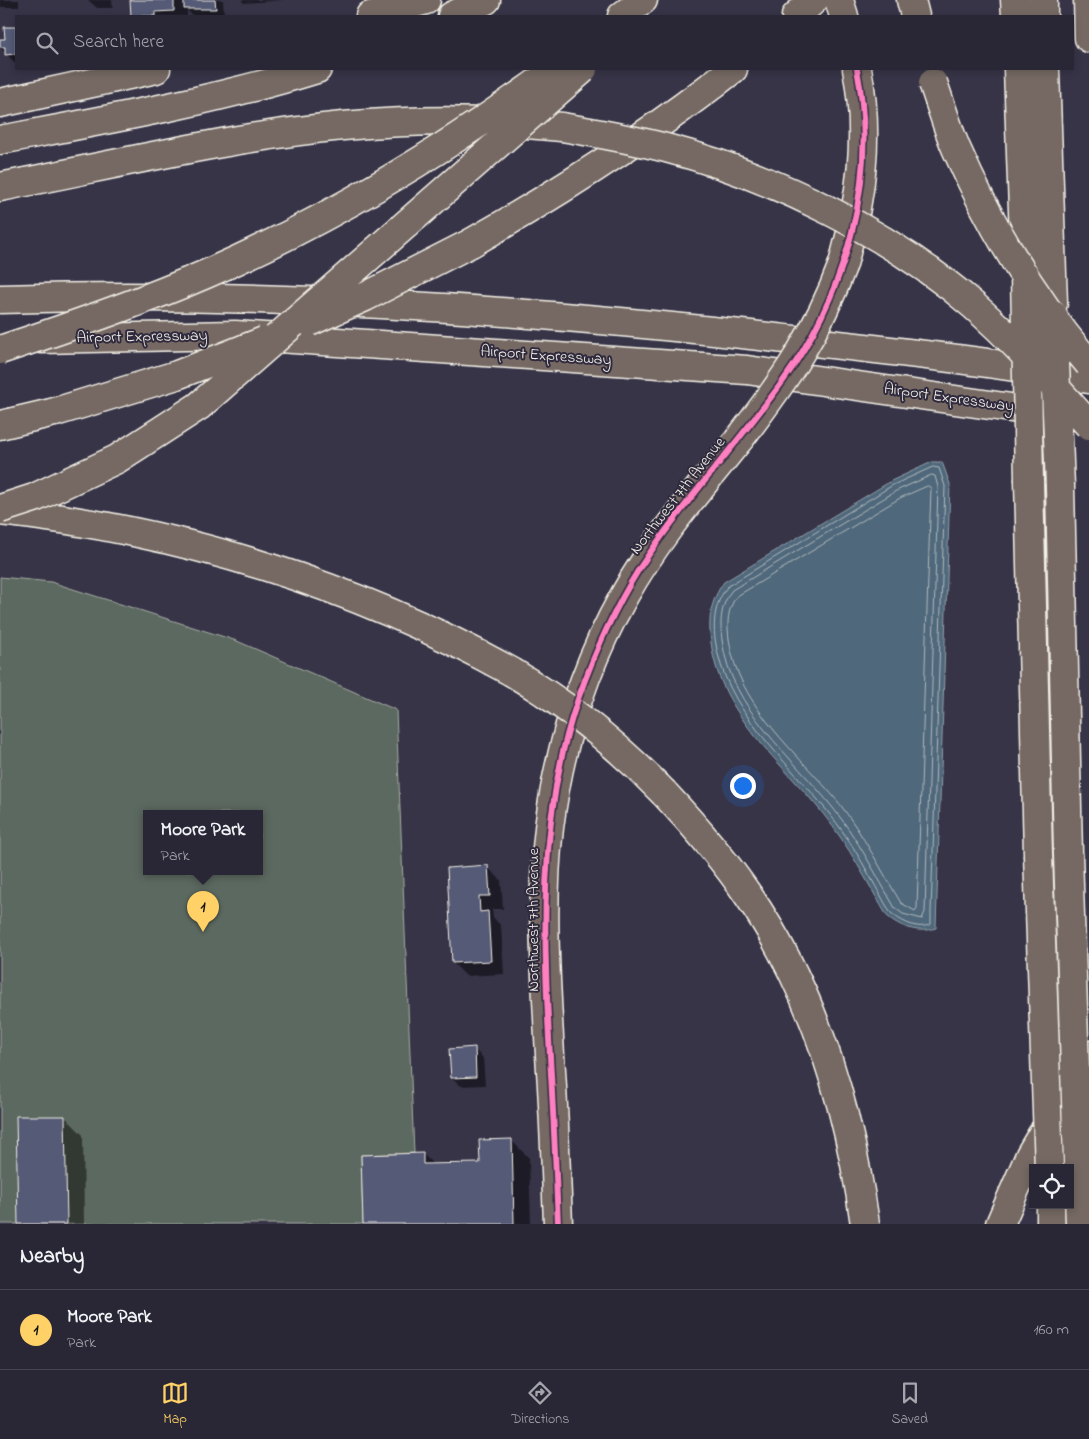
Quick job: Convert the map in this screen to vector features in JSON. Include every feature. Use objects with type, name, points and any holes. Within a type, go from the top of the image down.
[{"type":"main road","points":[[374,15],[426,0]]},
{"type":"main road","points":[[454,15],[486,0]]},
{"type":"main road","points":[[623,15],[643,0]]},
{"type":"main road","points":[[641,15],[657,0]]},
{"type":"main road","points":[[797,15],[814,0]]},
{"type":"main road","points":[[839,0],[844,15]]},
{"type":"main road","points":[[911,0],[914,15]]},
{"type":"main road","points":[[1015,0],[1016,15]]},
{"type":"main road","points":[[1042,0],[1043,15]]},
{"type":"main road","points":[[1088,0],[1089,38]]},
{"type":"main road","points":[[0,103],[151,70]]},
{"type":"main road","points":[[0,140],[197,100],[313,70]]},
{"type":"main road","points":[[0,350],[132,304],[208,273],[292,232],[363,196],[505,106],[555,70]]},
{"type":"main road","points":[[0,510],[34,498],[117,459],[199,406],[582,70]]},
{"type":"main road","points":[[0,426],[55,412],[177,375],[239,352],[365,297],[472,243],[592,170],[670,116],[732,70]]},
{"type":"main road","name":"Northwest 7th Avenue","points":[[558,1224],[548,1010],[545,886],[549,828],[564,748],[589,672],[624,596],[654,547],[784,380],[808,344],[829,303],[843,264],[859,194],[864,124],[857,70]]},
{"type":"main road","points":[[929,70],[955,147],[1000,239],[1071,342],[1089,364]]},
{"type":"main road","points":[[1018,70],[1025,268],[1038,855],[1049,1164]]},
{"type":"main road","points":[[1045,70],[1060,486],[1068,854],[1080,1224]]},
{"type":"main road","points":[[0,187],[274,134],[343,126],[406,121],[468,120],[562,127],[619,137],[714,162],[766,182],[848,222],[931,273],[973,305],[1010,340],[1089,425]]},
{"type":"main road","points":[[0,299],[171,298],[300,300],[415,305],[560,316],[905,352],[1089,379]]},
{"type":"main road","name":"Airport Expressway","points":[[0,340],[235,335],[747,370],[1089,420]]},
{"type":"main road","points":[[0,510],[73,520],[186,544],[242,559],[387,610],[470,648],[552,696],[592,725],[628,756],[664,793],[724,862],[749,896],[795,978],[834,1077],[850,1138],[865,1224]]},
{"type":"main road","points":[[1000,1224],[1030,1155],[1089,1055]]},
{"type":"main road","points":[[1051,1209],[1051,1224]]},
{"type":"shaded area","points":[[0,577],[51,582],[237,641],[396,710],[414,1153],[361,1155],[363,1224],[0,1224]]},
{"type":"water","points":[[932,462],[942,462],[950,484],[936,928],[916,930],[903,926],[887,916],[842,839],[824,815],[755,736],[740,715],[727,693],[717,669],[711,643],[710,626],[713,603],[724,582],[891,481]]},
{"type":"building","points":[[130,0],[174,0],[174,11],[155,12],[155,15],[131,15]]},
{"type":"building","points":[[184,0],[215,0],[216,9],[184,9]]},
{"type":"building","points":[[4,27],[15,27],[15,54],[5,55],[5,47],[0,47],[0,39],[5,39]]},
{"type":"building","points":[[488,865],[490,896],[479,896],[480,912],[488,911],[491,961],[452,963],[447,868]]},
{"type":"building","points":[[475,1047],[476,1077],[451,1078],[449,1049]]},
{"type":"building","points":[[16,1116],[65,1116],[67,1224],[18,1224]]},
{"type":"building","points":[[512,1139],[514,1224],[363,1224],[361,1155],[423,1153],[423,1164],[480,1163],[479,1140]]},
{"type":"cycle path","points":[[558,1224],[545,932],[549,838],[555,791],[564,745],[591,665],[605,632],[630,584],[691,497],[783,381],[825,310],[840,272],[852,232],[860,192],[863,151],[862,110],[857,70]]},
{"type":"place","name":"Moore Park","points":[[203,932]]}]
